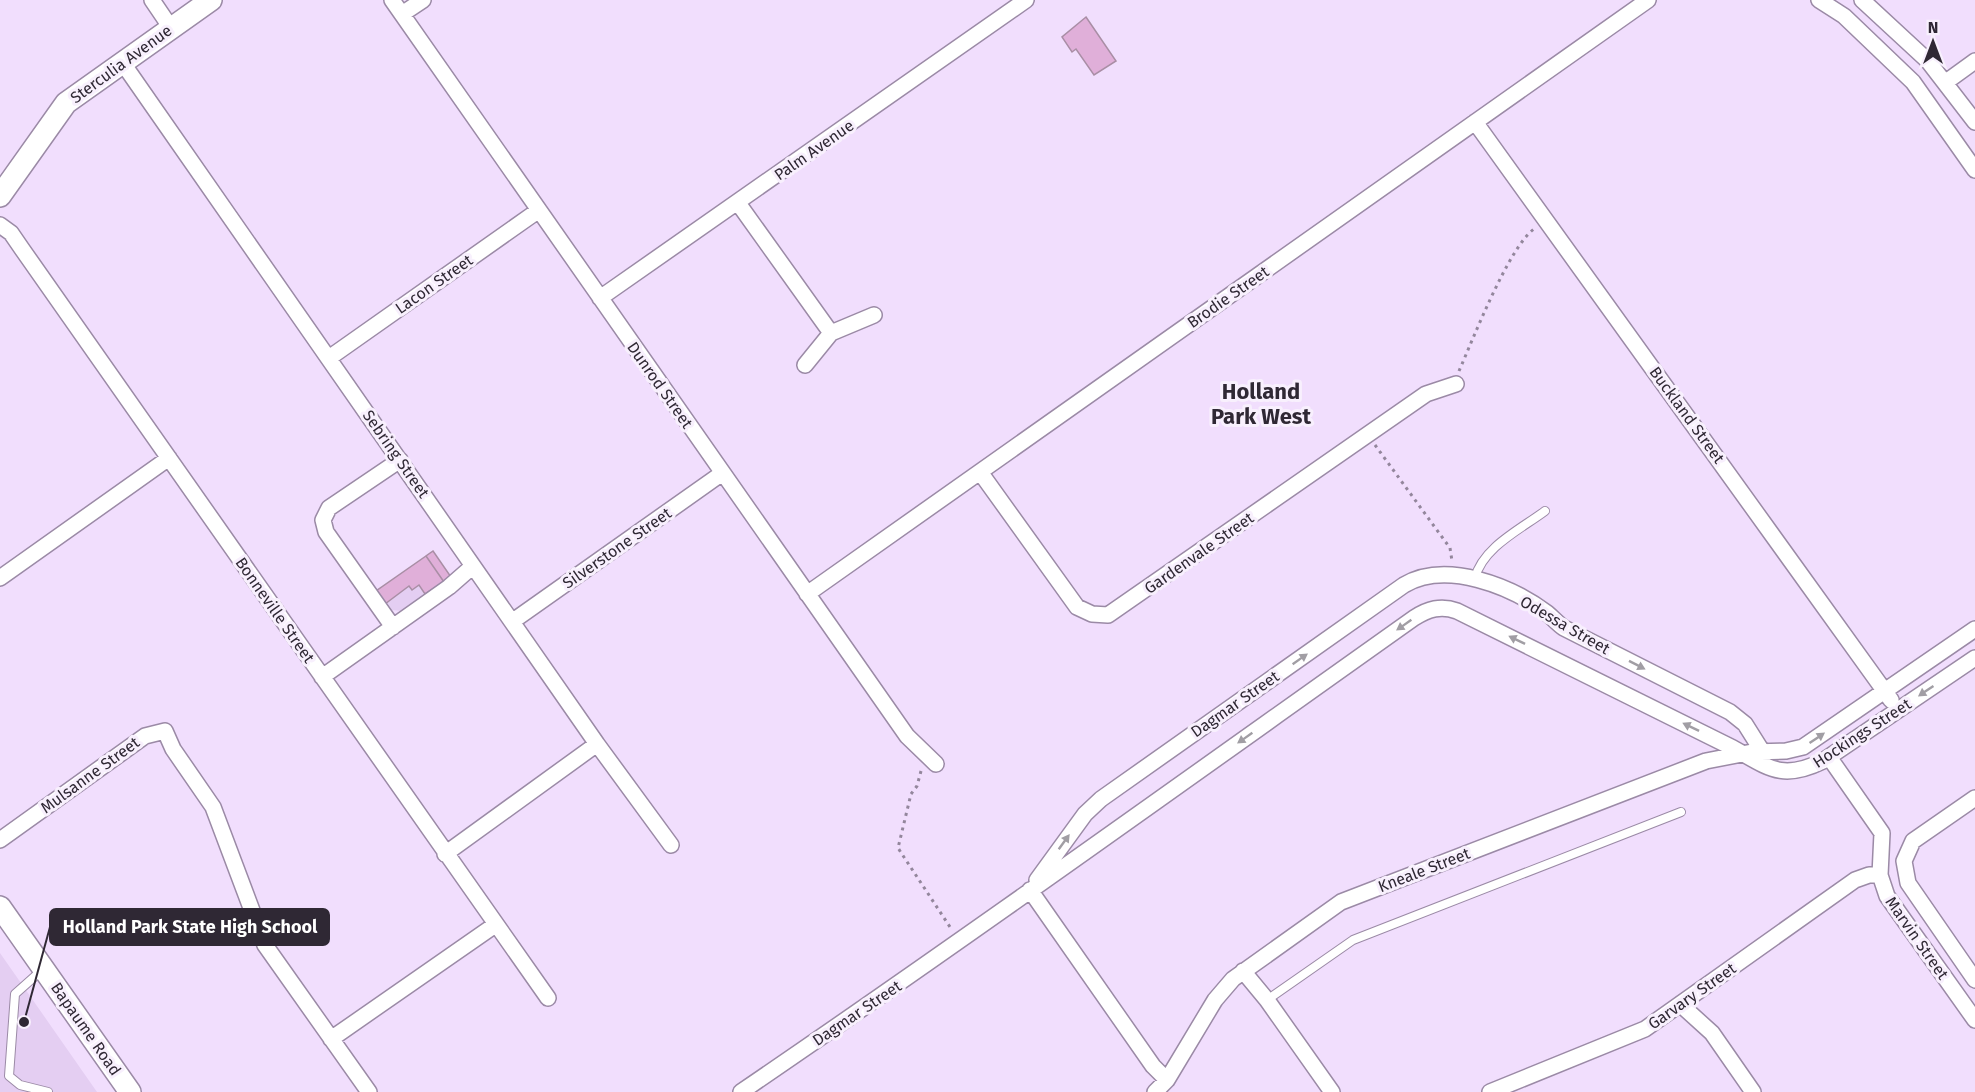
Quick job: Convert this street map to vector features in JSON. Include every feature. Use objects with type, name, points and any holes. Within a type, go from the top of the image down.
[{"type":"street","points":[[152,0],[171,28]]},
{"type":"street","name":"Sterculia Avenue","points":[[4,182],[66,103],[211,0]]},
{"type":"street","name":"Dunrod Street","points":[[392,0],[721,474],[907,736],[931,759]]},
{"type":"street","points":[[402,14],[423,0]]},
{"type":"street","name":"Palm Avenue","points":[[600,298],[1026,0]]},
{"type":"street","name":"Brodie Street","points":[[807,594],[1648,0]]},
{"type":"street","points":[[1819,0],[1849,21],[1916,86],[1975,170]]},
{"type":"street","points":[[1862,0],[1913,45],[1946,82],[1975,123]]},
{"type":"street","points":[[1946,82],[1975,61]]},
{"type":"street","name":"Sebring Street","points":[[122,62],[597,744],[671,844]]},
{"type":"street","name":"Buckland Street","points":[[1475,122],[1898,709]]},
{"type":"street","points":[[738,203],[831,333]]},
{"type":"street","name":"Lacon Street","points":[[329,358],[538,210]]},
{"type":"street","name":"Bonneville Street","points":[[0,225],[10,233],[22,249],[548,998]]},
{"type":"street","points":[[805,365],[831,333],[874,315]]},
{"type":"street","name":"Gardenvale Street","points":[[980,472],[1073,603],[1086,612],[1104,616],[1117,611],[1426,394],[1455,384]]},
{"type":"street","points":[[0,578],[169,458]]},
{"type":"street","points":[[393,627],[326,532],[323,520],[329,508],[400,460]]},
{"type":"street","name":"Silverstone Street","points":[[513,621],[721,474]]},
{"type":"street","points":[[322,677],[449,587],[473,566]]},
{"type":"street","name":"Dagmar Street","points":[[1030,890],[1085,814],[1109,793],[1404,585],[1427,576],[1452,575],[1475,578]]},
{"type":"street","name":"Odessa Street","points":[[1475,578],[1541,609],[1564,628],[1731,712],[1745,724],[1762,751]]},
{"type":"street","name":"Dagmar Street","points":[[741,1092],[962,941],[1030,890],[1420,614],[1437,608],[1457,610]]},
{"type":"street","name":"Odessa Street","points":[[1457,610],[1743,754]]},
{"type":"street","name":"Hockings Street","points":[[1762,751],[1791,751],[1807,745],[1975,629]]},
{"type":"street","name":"Hockings Street","points":[[1743,754],[1767,768],[1783,772],[1803,770],[1829,757],[1975,658]]},
{"type":"street","name":"Mulsanne Street","points":[[0,840],[145,736],[165,731],[173,749],[213,807],[265,945],[369,1092]]},
{"type":"street","points":[[445,854],[597,744]]},
{"type":"street","name":"Kneale Street","points":[[1155,1092],[1167,1080],[1218,996],[1243,971],[1341,902],[1706,762],[1762,751]]},
{"type":"street","name":"Marvin Street","points":[[1829,757],[1882,833],[1880,875],[1887,896],[1975,1020]]},
{"type":"street","name":"Marvin Street","points":[[1975,798],[1913,841],[1904,857],[1907,880],[1975,981]]},
{"type":"street","name":"Garvary Street","points":[[1490,1092],[1634,1035],[1855,880],[1869,875],[1880,875]]},
{"type":"street","points":[[1030,890],[1153,1066],[1167,1080]]},
{"type":"street","name":"Bapaume Road","points":[[0,907],[130,1092]]},
{"type":"street","points":[[331,1039],[495,925]]},
{"type":"street","points":[[1243,971],[1267,1000],[1332,1092]]},
{"type":"street","points":[[1680,1004],[1712,1033],[1753,1092]]},
{"type":"lane","points":[[1475,578],[1478,566],[1486,556],[1545,511]]},
{"type":"lane","points":[[1267,1000],[1353,940],[1681,812]]},
{"type":"lane","points":[[44,969],[15,994],[9,1076],[20,1085],[48,1092]]},
{"type":"path","points":[[1455,384],[1497,287],[1525,236],[1547,220]]},
{"type":"path","points":[[1368,435],[1450,548],[1452,575]]},
{"type":"path","points":[[931,759],[911,794],[898,848],[939,911],[962,941]]},
{"type":"shaded area","points":[[426,556],[444,582],[402,611],[392,610],[378,589]]},
{"type":"shaded area","points":[[0,953],[97,1092],[0,1092]]},
{"type":"building","points":[[1086,17],[1116,61],[1094,75],[1076,49],[1072,52],[1062,37]]},
{"type":"building","points":[[433,551],[451,577],[444,582],[426,556]]},
{"type":"building","points":[[426,556],[444,582],[425,594],[419,585],[412,590],[409,586],[385,604],[376,591]]},
{"type":"place","name":"Holland Park State High School","points":[[24,1022]]},
{"type":"district","name":"Holland Park West","points":[[1261,404]]}]
